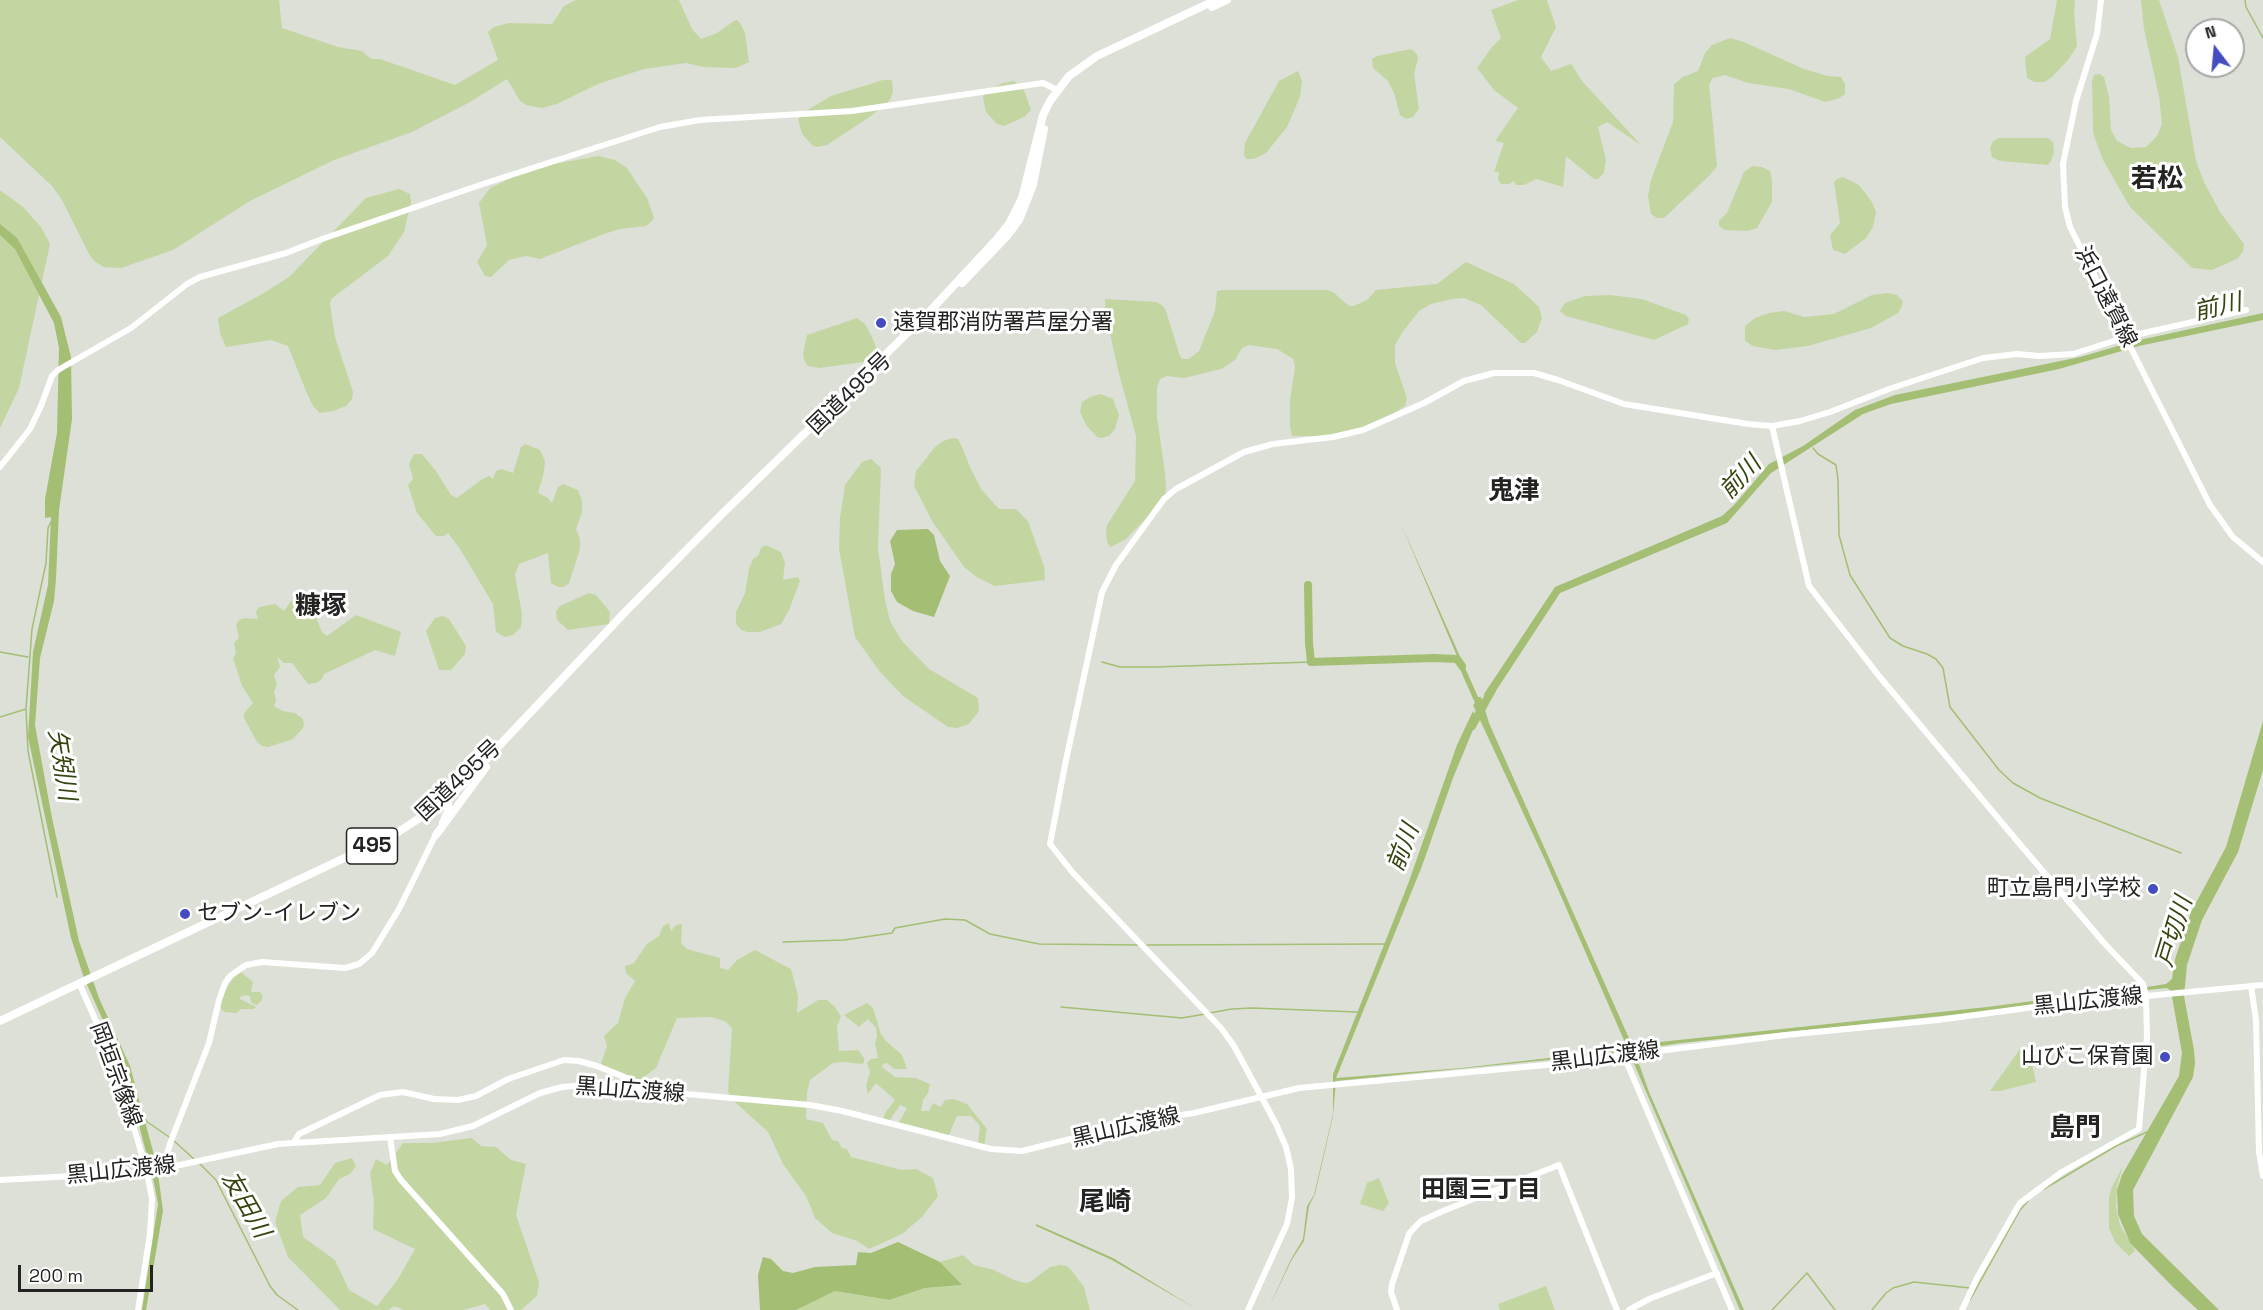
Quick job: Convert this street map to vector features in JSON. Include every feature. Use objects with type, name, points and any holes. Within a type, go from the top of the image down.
[{"type":"highway","name":"国道495号","points":[[0,1021],[367,848],[428,815],[500,745],[727,508],[931,310],[996,240],[1009,224],[1022,198],[1042,117],[1057,90],[1075,71],[1097,56],[1216,0]]},
{"type":"highway","name":"国道495号","points":[[598,642],[610,633],[915,331],[1008,235],[1019,220],[1027,202],[1046,122],[1062,90],[1086,68],[1101,59],[1227,0]]},
{"type":"highway","points":[[436,835],[493,758],[500,745]]},
{"type":"highway","points":[[428,815],[442,812],[443,820]]},
{"type":"street","name":"浜口遠賀線","points":[[2101,0],[2097,34],[2076,101],[2063,164],[2063,187],[2070,227],[2210,505],[2233,537],[2263,562]]},
{"type":"street","points":[[0,467],[30,429],[52,376],[58,370],[131,328],[187,284],[200,277],[286,253],[486,183],[660,127],[700,120],[852,111],[1043,82],[1057,90]]},
{"type":"street","points":[[1248,1310],[1287,1224],[1292,1198],[1292,1168],[1286,1147],[1234,1046],[1221,1028],[1074,873],[1050,844],[1102,592],[1116,565],[1164,499],[1176,489],[1244,452],[1273,444],[1333,437],[1363,430],[1424,403],[1464,381],[1494,373],[1534,374],[1558,380],[1624,404],[1773,426],[1830,412],[1889,389],[1983,358],[2017,354],[2039,356],[2073,354],[2246,310]]},
{"type":"street","points":[[1773,426],[1802,565],[1809,586],[1879,676],[2012,835],[2105,944],[2143,984],[2146,996],[2148,1019],[2139,1129],[2062,1172],[2025,1197],[2015,1210],[1982,1269],[1962,1310]]},
{"type":"street","points":[[162,1169],[209,1043],[219,1000],[230,976],[246,965],[262,962],[345,968],[359,964],[372,953],[399,909],[443,820],[449,806],[449,797]]},
{"type":"street","name":"岡垣宗像線","points":[[79,983],[115,1064],[147,1172],[153,1211],[138,1310]]},
{"type":"street","name":"黒山広渡線","points":[[0,1180],[147,1172],[265,1146],[294,1142],[440,1134],[462,1130],[533,1096],[562,1087],[600,1085],[827,1108],[974,1146],[1005,1151],[1041,1148],[1148,1120],[1194,1113],[1299,1088],[1624,1056],[1786,1035],[2002,1013],[2109,997],[2187,993],[2263,985]]},
{"type":"street","points":[[2252,986],[2256,1020],[2263,1176]]},
{"type":"street","points":[[1624,1056],[1732,1310]]},
{"type":"street","points":[[294,1142],[299,1134],[380,1095],[403,1092],[434,1099],[464,1099],[483,1093],[523,1074],[564,1060],[597,1066],[634,1082],[641,1090]]},
{"type":"street","points":[[390,1137],[395,1171],[401,1180],[503,1294],[511,1310]]},
{"type":"street","points":[[1397,1310],[1391,1292],[1392,1284],[1409,1234],[1421,1221],[1559,1165],[1617,1310]]},
{"type":"street","points":[[1629,1310],[1649,1299],[1717,1273]]},
{"type":"shaded area","points":[[0,0],[279,0],[282,28],[338,47],[362,51],[371,59],[380,59],[455,85],[498,60],[488,32],[494,27],[509,23],[552,24],[564,6],[576,0],[679,0],[692,29],[701,39],[717,33],[737,20],[745,33],[749,62],[736,68],[703,67],[686,63],[644,69],[598,84],[557,104],[542,108],[526,105],[520,101],[507,79],[470,102],[412,132],[334,160],[250,201],[173,250],[121,268],[104,267],[94,261],[89,254],[62,200],[52,186],[0,137]]},
{"type":"shaded area","points":[[1518,0],[1547,0],[1556,27],[1541,57],[1551,71],[1571,64],[1582,81],[1641,145],[1607,122],[1598,127],[1606,160],[1604,173],[1598,179],[1594,179],[1566,156],[1563,187],[1536,179],[1524,185],[1516,185],[1514,181],[1501,184],[1498,180],[1499,172],[1494,172],[1504,143],[1495,141],[1518,108],[1494,90],[1477,68],[1501,38],[1491,10]]},
{"type":"shaded area","points":[[2057,0],[2075,0],[2077,46],[2052,77],[2044,82],[2034,82],[2027,78],[2025,57],[2050,39]]},
{"type":"shaded area","points":[[2141,0],[2159,0],[2178,57],[2196,161],[2220,212],[2244,244],[2243,252],[2237,259],[2212,270],[2192,268],[2130,207],[2103,160],[2093,133],[2092,81],[2094,75],[2100,74],[2104,77],[2109,97],[2111,130],[2117,141],[2131,148],[2146,147],[2157,136],[2162,124],[2159,96],[2144,29]]},
{"type":"shaded area","points":[[1730,38],[1804,69],[1841,77],[1845,84],[1845,94],[1838,99],[1825,102],[1789,89],[1748,83],[1725,75],[1713,78],[1709,84],[1717,166],[1664,218],[1657,218],[1651,214],[1648,196],[1651,180],[1673,122],[1674,84],[1683,77],[1698,71],[1705,53],[1712,45]]},
{"type":"shaded area","points":[[1411,49],[1417,54],[1418,59],[1414,74],[1419,109],[1413,117],[1406,119],[1400,115],[1388,81],[1373,68],[1372,59]]},
{"type":"shaded area","points":[[1298,71],[1302,81],[1300,97],[1287,127],[1266,153],[1254,159],[1246,159],[1245,143],[1279,81]]},
{"type":"shaded area","points":[[883,80],[892,80],[893,91],[890,100],[871,116],[827,145],[813,146],[802,134],[798,119],[806,111],[831,96]]},
{"type":"shaded area","points":[[1014,81],[1024,90],[1031,110],[1024,117],[1004,126],[997,124],[986,112],[983,98],[985,91]]},
{"type":"shaded area","points":[[1999,138],[2048,138],[2053,142],[2054,152],[2051,161],[2048,165],[2000,161],[1992,157],[1990,148],[1993,141]]},
{"type":"shaded area","points":[[598,156],[615,160],[626,167],[647,198],[654,218],[652,221],[646,226],[620,229],[604,234],[540,259],[526,256],[509,260],[491,277],[485,276],[477,262],[487,245],[479,203],[490,188],[520,174],[553,164]]},
{"type":"shaded area","points":[[1752,166],[1770,171],[1772,202],[1757,228],[1747,231],[1725,230],[1719,226],[1719,221],[1727,213],[1744,172]]},
{"type":"shaded area","points":[[1843,177],[1859,185],[1872,202],[1876,212],[1873,227],[1866,238],[1845,254],[1833,250],[1830,235],[1840,223],[1834,182]]},
{"type":"shaded area","points":[[399,189],[410,194],[411,202],[404,232],[388,256],[331,299],[335,337],[353,392],[352,399],[346,406],[320,413],[313,406],[288,346],[271,340],[226,347],[220,333],[218,318],[289,277],[366,198]]},
{"type":"shaded area","points":[[0,190],[23,207],[41,227],[50,244],[19,388],[0,428]]},
{"type":"shaded area","points":[[0,224],[17,238],[61,317],[71,357],[72,419],[59,510],[54,601],[40,658],[35,725],[52,818],[79,941],[99,998],[130,1066],[157,1166],[163,1211],[146,1310],[142,1310],[158,1204],[154,1183],[124,1067],[84,978],[71,938],[28,737],[33,652],[48,585],[51,517],[45,518],[45,499],[57,433],[59,348],[54,323],[15,249],[0,235]]},
{"type":"shaded area","points":[[1466,262],[1514,284],[1539,307],[1542,318],[1537,332],[1525,343],[1521,343],[1481,305],[1464,298],[1431,304],[1419,311],[1395,345],[1395,363],[1407,398],[1405,406],[1378,424],[1324,436],[1292,436],[1290,400],[1295,367],[1293,359],[1277,349],[1249,345],[1242,348],[1235,360],[1221,369],[1184,378],[1167,376],[1160,379],[1157,387],[1157,417],[1165,473],[1164,500],[1126,539],[1111,547],[1108,544],[1107,525],[1135,481],[1136,436],[1118,370],[1105,311],[1105,299],[1160,304],[1165,308],[1180,356],[1182,359],[1189,359],[1199,351],[1215,311],[1217,291],[1327,290],[1333,292],[1349,306],[1354,306],[1367,300],[1376,290],[1437,284]]},
{"type":"shaded area","points":[[1888,293],[1897,295],[1903,301],[1901,308],[1898,313],[1871,328],[1808,346],[1775,350],[1753,346],[1745,341],[1745,326],[1755,318],[1769,313],[1784,311],[1804,317],[1834,314],[1872,295]]},
{"type":"shaded area","points":[[1610,295],[1642,299],[1686,315],[1689,319],[1688,324],[1654,340],[1566,316],[1560,311],[1565,303],[1585,296]]},
{"type":"shaded area","points":[[2263,313],[2263,320],[2139,346],[2059,369],[1891,404],[1863,414],[1771,473],[1727,523],[1560,593],[1488,703],[1484,694],[1555,587],[1722,516],[1769,464],[1803,446],[1855,410],[1895,395],[2080,357],[2135,341]]},
{"type":"shaded area","points":[[857,318],[865,324],[871,335],[879,356],[877,360],[820,368],[808,366],[803,354],[807,335]]},
{"type":"shaded area","points":[[1101,394],[1113,399],[1119,415],[1115,429],[1109,436],[1101,438],[1097,437],[1086,425],[1080,412],[1082,402]]},
{"type":"shaded area","points":[[953,438],[958,439],[981,489],[989,498],[999,509],[1016,509],[1028,521],[1044,566],[1045,580],[995,586],[978,578],[964,567],[932,521],[914,486],[916,471],[935,447]]},
{"type":"shaded area","points":[[525,444],[540,450],[545,461],[538,493],[552,503],[558,487],[563,484],[578,490],[582,501],[582,512],[576,529],[580,539],[580,549],[569,583],[564,587],[551,583],[548,553],[519,564],[515,575],[522,614],[521,627],[513,635],[505,637],[496,632],[493,604],[460,549],[448,533],[444,536],[436,536],[417,513],[408,485],[413,479],[409,464],[414,454],[422,454],[451,495],[457,498],[481,480],[489,476],[493,479],[496,471],[501,469],[513,473],[521,447]]},
{"type":"shaded area","points":[[871,459],[881,468],[878,548],[890,621],[902,641],[929,669],[978,698],[979,711],[969,724],[957,728],[948,727],[903,696],[880,672],[855,637],[839,549],[840,518],[845,485],[862,462]]},
{"type":"shaded area","points":[[1401,524],[1478,697],[1481,697],[1489,723],[1632,1045],[1987,1007],[2132,988],[2136,983],[2141,988],[2166,984],[2172,979],[2175,959],[2191,912],[2226,847],[2263,721],[2263,770],[2238,852],[2202,920],[2187,965],[2184,996],[2194,1050],[2193,1077],[2133,1190],[2134,1216],[2142,1234],[2219,1310],[2198,1310],[2173,1287],[2130,1243],[2118,1214],[2117,1190],[2122,1175],[2179,1076],[2182,1053],[2171,991],[2167,988],[2078,997],[1999,1010],[1681,1043],[1634,1050],[1649,1092],[1744,1310],[1740,1310],[1629,1052],[1336,1081],[1333,1116],[1315,1194],[1309,1206],[1304,1241],[1291,1261],[1268,1310],[1290,1261],[1303,1239],[1307,1206],[1314,1195],[1333,1114],[1333,1074],[1408,884],[1457,745],[1473,711],[1477,720],[1453,778],[1422,866],[1336,1078],[1461,1068],[1627,1047],[1546,862],[1473,705],[1475,703],[1456,660],[1457,656]]},
{"type":"shaded area","points":[[928,529],[934,535],[940,561],[950,576],[934,617],[913,611],[897,602],[891,591],[891,574],[895,564],[890,541],[897,530]]},
{"type":"shaded area","points":[[766,545],[781,552],[785,563],[783,580],[798,577],[800,581],[781,624],[760,632],[747,632],[741,630],[736,624],[736,612],[745,593],[753,559]]},
{"type":"shaded area","points":[[589,593],[596,595],[610,612],[609,624],[568,630],[557,620],[556,611],[560,606]]},
{"type":"shaded area","points":[[303,597],[309,600],[322,632],[327,636],[356,615],[401,632],[395,656],[375,650],[324,674],[316,683],[308,684],[292,663],[284,663],[277,657],[280,667],[274,675],[277,685],[274,692],[276,700],[274,706],[283,711],[295,713],[303,719],[304,723],[303,728],[293,739],[268,747],[262,746],[257,742],[244,718],[244,713],[253,703],[242,686],[233,658],[236,653],[234,643],[239,637],[236,625],[239,620],[245,618],[258,619],[256,612],[259,607],[275,604],[284,611],[291,601]]},
{"type":"shaded area","points":[[443,616],[449,619],[466,646],[465,654],[451,670],[439,670],[426,631],[435,618]]},
{"type":"shaded area","points":[[669,923],[671,931],[676,925],[682,924],[681,943],[687,949],[720,958],[720,968],[728,970],[737,960],[755,950],[791,969],[798,996],[797,1013],[818,1000],[827,1000],[835,1007],[841,1016],[837,1027],[839,1051],[858,1050],[864,1058],[864,1063],[833,1063],[810,1080],[806,1119],[823,1123],[832,1140],[838,1141],[842,1148],[847,1149],[851,1157],[902,1170],[916,1169],[933,1178],[938,1196],[922,1217],[902,1234],[869,1249],[857,1241],[832,1233],[815,1218],[806,1196],[783,1164],[768,1132],[736,1103],[728,1092],[732,1028],[725,1021],[711,1017],[677,1018],[656,1068],[640,1080],[601,1064],[607,1046],[604,1036],[618,1023],[625,998],[635,981],[626,973],[625,966],[634,963],[647,944],[659,936],[663,926]]},
{"type":"shaded area","points":[[241,972],[253,982],[251,992],[260,992],[263,996],[261,1001],[257,1005],[254,1004],[250,996],[245,995],[240,999],[256,1007],[254,1009],[241,1009],[237,1013],[224,1012],[220,1007],[220,1002],[224,992],[237,973]]},
{"type":"shaded area","points":[[867,1003],[873,1008],[881,1034],[902,1055],[907,1069],[894,1069],[887,1063],[882,1067],[895,1077],[915,1078],[930,1084],[921,1111],[929,1111],[933,1103],[941,1107],[945,1100],[953,1099],[967,1104],[987,1129],[984,1145],[978,1144],[980,1126],[971,1116],[957,1116],[948,1137],[898,1124],[907,1108],[900,1105],[890,1120],[883,1120],[885,1113],[895,1100],[876,1083],[868,1094],[866,1085],[870,1072],[867,1063],[871,1059],[878,1058],[875,1043],[876,1028],[868,1019],[859,1027],[844,1015]]},
{"type":"shaded area","points":[[2028,1047],[2036,1082],[2000,1091],[1990,1091],[2020,1049]]},
{"type":"shaded area","points":[[472,1138],[481,1146],[496,1147],[511,1160],[526,1164],[516,1215],[539,1282],[537,1296],[521,1310],[490,1310],[485,1304],[463,1310],[404,1310],[394,1306],[389,1310],[340,1310],[288,1257],[275,1222],[281,1201],[298,1187],[320,1185],[335,1163],[352,1158],[356,1166],[350,1174],[339,1179],[326,1198],[300,1215],[303,1237],[335,1260],[349,1290],[377,1306],[398,1279],[415,1249],[373,1229],[374,1202],[370,1173],[376,1159],[387,1165],[403,1143],[431,1143]]},
{"type":"shaded area","points":[[2123,1166],[2117,1186],[2116,1207],[2120,1225],[2135,1251],[2129,1256],[2115,1242],[2109,1228],[2109,1197]]},
{"type":"shaded area","points":[[1379,1178],[1389,1203],[1383,1211],[1360,1204],[1367,1183]]},
{"type":"shaded area","points":[[1036,1224],[1113,1258],[1198,1310],[1112,1260],[1036,1226]]},
{"type":"shaded area","points":[[898,1242],[940,1262],[962,1285],[925,1288],[889,1300],[835,1291],[796,1310],[760,1310],[758,1275],[763,1257],[771,1259],[783,1271],[793,1273],[815,1267],[856,1265],[858,1252],[871,1253]]},
{"type":"shaded area","points":[[963,1255],[974,1265],[994,1270],[1025,1283],[1030,1282],[1050,1267],[1067,1266],[1084,1287],[1090,1310],[795,1310],[835,1291],[889,1300],[925,1288],[961,1285],[940,1262]]},
{"type":"shaded area","points":[[1546,1286],[1555,1310],[1500,1310],[1498,1304]]},
{"type":"waterway","points":[[2245,0],[2246,7],[2263,38]]},
{"type":"waterway","points":[[1813,448],[1818,454],[1836,465],[1839,535],[1850,575],[1890,638],[1903,646],[1936,659],[1943,668],[1950,707],[1999,770],[2013,783],[2040,798],[2181,853]]},
{"type":"waterway","points":[[51,522],[48,528],[46,563],[32,629],[26,709],[28,751],[57,897]]},
{"type":"waterway","points":[[1308,585],[1311,662],[1434,658],[1457,659],[1462,666]]},
{"type":"waterway","points":[[0,652],[28,657]]},
{"type":"waterway","points":[[1102,662],[1120,667],[1311,662]]},
{"type":"waterway","name":"前川","points":[[1472,726],[1492,690]]},
{"type":"waterway","points":[[0,717],[26,709]]},
{"type":"waterway","points":[[783,942],[844,940],[892,933],[895,928],[945,919],[965,920],[990,934],[1039,944],[1139,945]]},
{"type":"waterway","points":[[1147,945],[1385,944]]},
{"type":"waterway","points":[[1061,1007],[1182,1018],[1205,1014]]},
{"type":"waterway","points":[[1209,1013],[1252,1008],[1357,1012]]},
{"type":"waterway","name":"友田川","points":[[144,1115],[146,1121],[169,1137]]},
{"type":"waterway","points":[[2044,1189],[2116,1146],[2147,1132]]},
{"type":"waterway","name":"友田川","points":[[173,1140],[194,1159]]},
{"type":"waterway","name":"友田川","points":[[200,1164],[216,1180],[270,1286],[277,1295],[298,1310]]},
{"type":"waterway","points":[[1970,1300],[2020,1210],[2028,1201]]},
{"type":"waterway","points":[[1772,1310],[1807,1273],[1835,1310]]},
{"type":"waterway","points":[[1872,1310],[1893,1288],[1914,1282],[1970,1288]]},
{"type":"place","name":"遠賀郡消防署芦屋分署","points":[[881,323]]},
{"type":"place","name":"町立島門小学校","points":[[2153,889]]},
{"type":"place","name":"セブン-イレブン","points":[[185,914]]},
{"type":"place","name":"山びこ保育園","points":[[2165,1057]]},
{"type":"district","name":"若松","points":[[2157,180]]},
{"type":"district","name":"鬼津","points":[[1514,492]]},
{"type":"district","name":"糠塚","points":[[321,607]]},
{"type":"district","name":"島門","points":[[2075,1129]]},
{"type":"district","name":"田園三丁目","points":[[1481,1190]]},
{"type":"district","name":"尾崎","points":[[1105,1203]]},
{"type":"water label","name":"矢矧川","points":[[61,765]]},
{"type":"water label","name":"戸切川","points":[[2175,932]]}]
